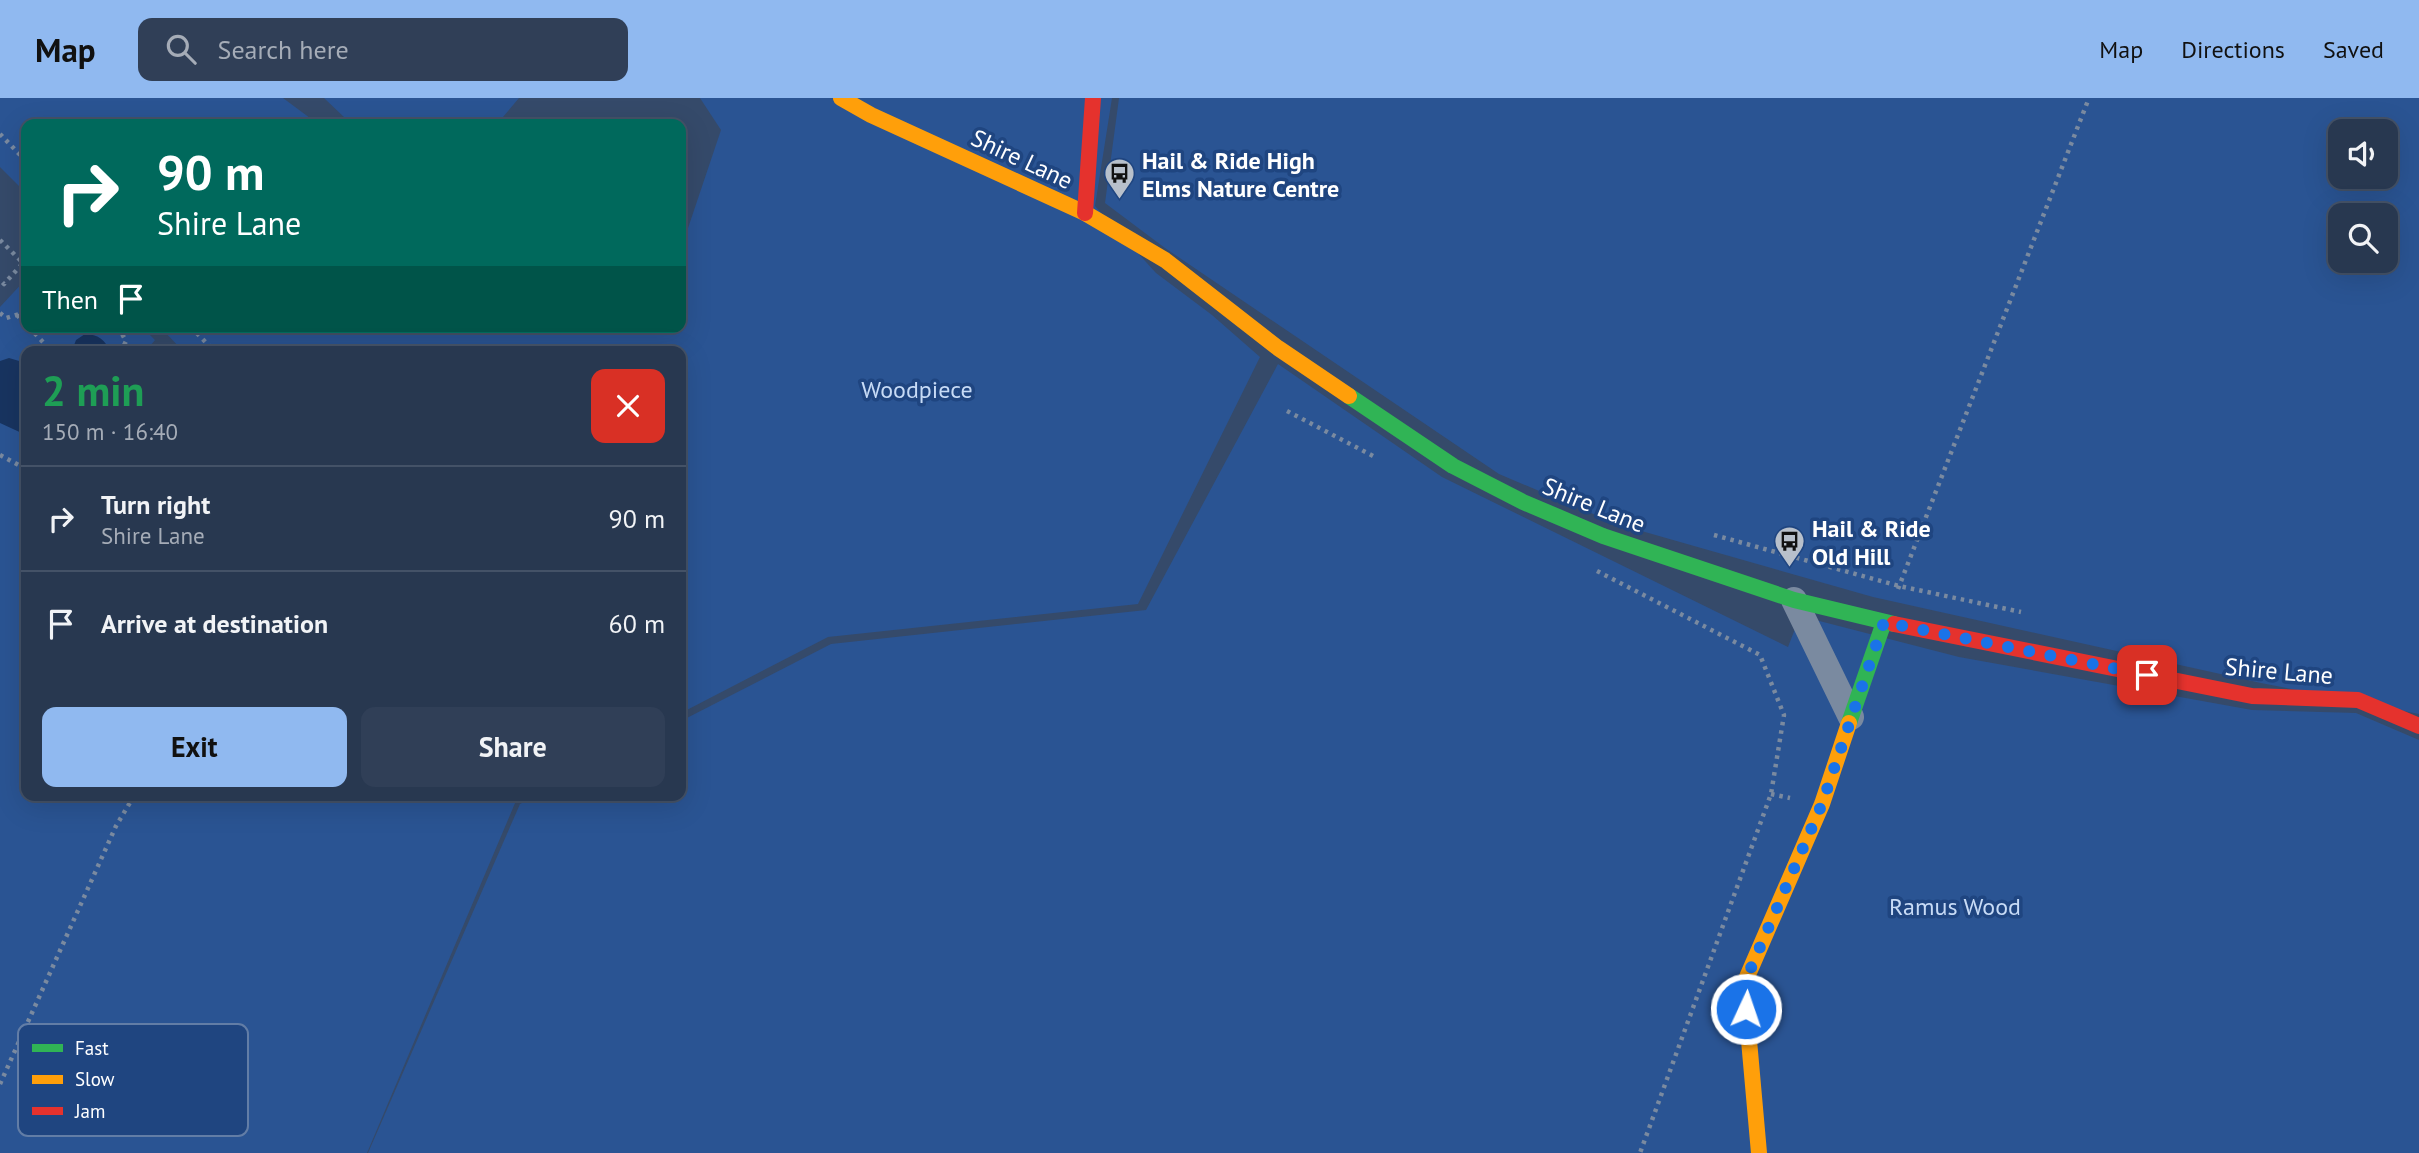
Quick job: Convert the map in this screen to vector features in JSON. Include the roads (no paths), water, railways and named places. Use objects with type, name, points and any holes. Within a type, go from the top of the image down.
[{"type":"street","name":"Shire Lane","points":[[841,98],[871,115],[1085,213],[1164,260],[1279,348],[1453,466],[1523,502],[1603,536],[1794,600],[1884,622],[2252,696],[2358,699],[2419,726]]},
{"type":"street","points":[[1085,213],[1093,98]]},
{"type":"street","points":[[1794,600],[1851,718]]},
{"type":"street","points":[[1759,1153],[1744,984],[1822,804],[1884,622]]},
{"type":"place","name":"Hail & Ride High Elms Nature Centre","points":[[1119,201]]},
{"type":"place","name":"Hail & Ride Old Hill","points":[[1789,569]]},
{"type":"park label","name":"Woodpiece","points":[[917,389]]},
{"type":"park label","name":"Ramus Wood","points":[[1955,906]]}]
